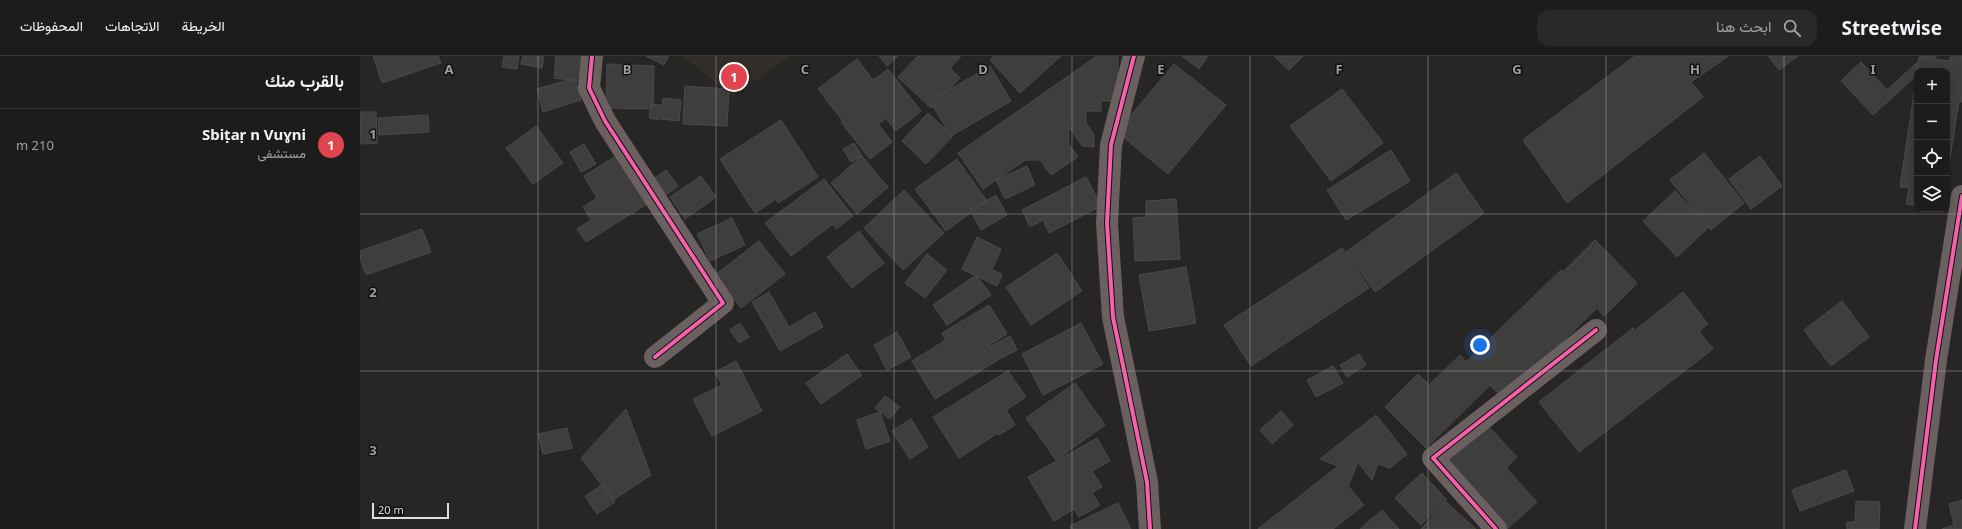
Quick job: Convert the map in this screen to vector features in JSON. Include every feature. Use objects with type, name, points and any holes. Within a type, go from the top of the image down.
[{"type":"street","points":[[592,56],[589,88],[605,121],[722,302],[655,357]]},
{"type":"street","points":[[1134,56],[1111,145],[1107,223],[1113,317],[1147,482],[1150,529]]},
{"type":"street","points":[[1915,529],[1936,360],[1962,196]]},
{"type":"street","points":[[1496,529],[1432,458],[1596,330]]},
{"type":"shaded area","points":[[682,56],[790,56],[733,97]]},
{"type":"building","points":[[373,56],[438,56],[441,63],[382,83]]},
{"type":"building","points":[[504,56],[519,56],[517,69],[502,67]]},
{"type":"building","points":[[523,56],[544,56],[542,68],[521,64]]},
{"type":"building","points":[[556,56],[583,56],[580,81],[554,78]]},
{"type":"building","points":[[646,56],[669,56],[664,65]]},
{"type":"building","points":[[879,56],[898,56],[887,66]]},
{"type":"building","points":[[918,56],[961,56],[950,68],[960,78],[931,108],[898,77]]},
{"type":"building","points":[[994,56],[1061,56],[1020,93],[990,60]]},
{"type":"building","points":[[1097,56],[1118,56],[1117,101],[1101,101],[1101,111],[1086,111],[1086,123],[1094,135],[1094,147],[1082,146],[1069,127],[1068,143],[1078,157],[1051,175],[1040,160],[1025,160],[983,189],[958,153]]},
{"type":"building","points":[[1182,56],[1208,56],[1199,69]]},
{"type":"building","points":[[1274,56],[1303,56],[1289,70]]},
{"type":"building","points":[[1635,56],[1728,56],[1691,82],[1703,97],[1567,203],[1523,140]]},
{"type":"building","points":[[1768,56],[1798,56],[1779,70]]},
{"type":"building","points":[[1920,56],[1937,56],[1924,68],[1914,68],[1914,78],[1873,115],[1841,81],[1861,62],[1887,90],[1922,58]]},
{"type":"building","points":[[1951,56],[1962,56],[1962,102],[1959,101],[1950,159],[1950,68],[1917,68],[1919,57],[1950,61]]},
{"type":"building","points":[[857,59],[873,80],[888,69],[921,111],[896,131],[886,118],[878,124],[892,142],[870,159],[841,122],[843,121],[818,89]]},
{"type":"building","points":[[607,64],[654,66],[653,109],[606,108]]},
{"type":"building","points":[[1174,64],[1226,105],[1168,174],[1117,132]]},
{"type":"building","points":[[990,66],[1011,101],[951,136],[930,101]]},
{"type":"building","points":[[575,78],[581,100],[543,112],[537,89]]},
{"type":"building","points":[[685,86],[729,89],[727,126],[683,124]]},
{"type":"building","points":[[1342,89],[1383,143],[1331,181],[1290,126]]},
{"type":"building","points":[[1914,93],[1914,205],[1906,204],[1909,188],[1900,187]]},
{"type":"building","points":[[663,98],[681,100],[679,121],[661,119]]},
{"type":"building","points":[[651,104],[661,105],[659,120],[649,118]]},
{"type":"building","points":[[360,112],[376,112],[377,143],[360,144]]},
{"type":"building","points":[[928,113],[953,136],[926,164],[902,141]]},
{"type":"building","points":[[428,115],[429,132],[379,135],[378,118]]},
{"type":"building","points":[[781,120],[818,177],[778,203],[776,199],[755,213],[720,159]]},
{"type":"building","points":[[536,126],[563,163],[533,184],[506,148]]},
{"type":"building","points":[[854,143],[862,156],[851,162],[843,149]]},
{"type":"building","points":[[584,144],[596,164],[581,172],[570,152]]},
{"type":"building","points":[[1391,150],[1410,181],[1346,220],[1327,190]]},
{"type":"building","points":[[1704,153],[1744,203],[1711,230],[1670,180]]},
{"type":"building","points":[[616,156],[647,204],[586,242],[577,229],[591,220],[583,207],[597,198],[584,176]]},
{"type":"building","points":[[862,156],[888,187],[857,214],[831,183]]},
{"type":"building","points":[[1760,156],[1782,186],[1751,209],[1729,179]]},
{"type":"building","points":[[957,159],[987,201],[946,231],[915,189]]},
{"type":"building","points":[[1027,166],[1035,185],[1005,199],[996,180]]},
{"type":"building","points":[[666,170],[678,186],[663,197],[651,181]]},
{"type":"building","points":[[1456,173],[1484,213],[1375,292],[1346,252]]},
{"type":"building","points":[[701,176],[716,197],[685,219],[670,197]]},
{"type":"building","points":[[1086,177],[1101,206],[1049,233],[1043,220],[1030,227],[1022,210]]},
{"type":"building","points":[[824,179],[853,216],[836,229],[833,224],[791,256],[765,223]]},
{"type":"building","points":[[904,190],[944,233],[903,270],[864,228]]},
{"type":"building","points":[[1675,191],[1709,227],[1677,257],[1643,221]]},
{"type":"building","points":[[996,195],[1007,215],[981,230],[970,210]]},
{"type":"building","points":[[1176,199],[1180,259],[1135,261],[1133,218],[1146,217],[1146,201]]},
{"type":"building","points":[[732,218],[745,245],[710,261],[697,234]]},
{"type":"building","points":[[422,229],[431,252],[366,275],[360,258],[360,251]]},
{"type":"building","points":[[859,231],[884,263],[852,288],[827,257]]},
{"type":"building","points":[[977,237],[1001,249],[992,270],[1002,274],[997,286],[962,269]]},
{"type":"building","points":[[1595,240],[1637,283],[1604,316],[1597,308],[1504,399],[1490,385],[1426,448],[1385,407],[1418,374],[1429,385],[1460,355],[1466,362],[1561,270],[1563,272]]},
{"type":"building","points":[[759,241],[785,274],[741,308],[715,275]]},
{"type":"building","points":[[1342,248],[1369,288],[1251,366],[1224,325]]},
{"type":"building","points":[[1057,253],[1082,291],[1031,325],[1006,287]]},
{"type":"building","points":[[927,254],[947,270],[925,298],[905,283]]},
{"type":"building","points":[[1186,267],[1196,323],[1149,331],[1139,275]]},
{"type":"building","points":[[976,275],[991,295],[947,325],[933,305]]},
{"type":"building","points":[[769,292],[789,327],[815,312],[823,327],[780,351],[752,302]]},
{"type":"building","points":[[1683,292],[1708,324],[1699,331],[1713,349],[1579,452],[1539,402],[1633,328],[1634,331]]},
{"type":"building","points":[[1842,301],[1869,337],[1831,366],[1804,330]]},
{"type":"building","points":[[989,305],[1007,334],[989,345],[998,360],[935,399],[912,361],[946,340],[942,333]]},
{"type":"building","points":[[740,323],[749,337],[739,343],[730,330]]},
{"type":"building","points":[[1081,323],[1103,364],[1043,395],[1022,354]]},
{"type":"building","points":[[897,332],[911,357],[887,370],[874,345]]},
{"type":"building","points":[[1010,336],[1017,350],[999,359],[991,346]]},
{"type":"building","points":[[847,354],[862,375],[821,404],[806,383]]},
{"type":"building","points":[[1359,354],[1366,365],[1347,377],[1340,365]]},
{"type":"building","points":[[736,361],[762,411],[712,436],[693,399],[722,385],[715,372]]},
{"type":"building","points":[[1333,366],[1343,383],[1316,397],[1307,380]]},
{"type":"building","points":[[1008,371],[1026,397],[1006,410],[1015,425],[999,435],[998,433],[959,458],[933,417]]},
{"type":"building","points":[[1075,383],[1105,425],[1056,460],[1026,418]]},
{"type":"building","points":[[885,396],[900,407],[890,419],[875,408]]},
{"type":"building","points":[[626,409],[651,475],[613,500],[581,458]]},
{"type":"building","points":[[1281,411],[1293,425],[1272,444],[1260,430]]},
{"type":"building","points":[[880,412],[890,441],[866,449],[857,420]]},
{"type":"building","points":[[1376,415],[1407,454],[1390,468],[1378,464],[1372,480],[1358,462],[1348,486],[1364,505],[1333,529],[1258,529],[1338,466],[1320,459]]},
{"type":"building","points":[[911,419],[928,447],[910,459],[892,431]]},
{"type":"building","points":[[1488,426],[1517,457],[1506,468],[1537,502],[1507,529],[1500,529],[1443,466]]},
{"type":"building","points":[[567,428],[572,448],[543,454],[538,434]]},
{"type":"building","points":[[1097,438],[1110,461],[1092,471],[1102,487],[1092,493],[1100,505],[1079,517],[1074,509],[1054,521],[1028,477]]},
{"type":"building","points":[[1846,470],[1854,491],[1800,511],[1792,490]]},
{"type":"building","points":[[1422,473],[1447,500],[1421,525],[1395,498]]},
{"type":"building","points":[[604,484],[615,502],[597,514],[585,496]]},
{"type":"building","points":[[1962,500],[1962,529],[1942,529],[1954,525],[1949,504]]},
{"type":"building","points":[[1856,501],[1880,502],[1879,529],[1847,529],[1847,522],[1855,522]]},
{"type":"building","points":[[1446,502],[1476,529],[1421,529]]},
{"type":"building","points":[[1118,503],[1131,529],[1071,529],[1070,526]]},
{"type":"building","points":[[1382,510],[1399,529],[1360,529]]},
{"type":"cycle path","points":[[592,56],[589,88],[605,121],[723,303],[655,357]]},
{"type":"cycle path","points":[[1134,56],[1111,145],[1107,223],[1113,317],[1147,482],[1150,529]]},
{"type":"cycle path","points":[[1915,529],[1936,360],[1962,196]]},
{"type":"cycle path","points":[[1496,529],[1433,458],[1596,330]]},
{"type":"place","name":"Sbiṭaṛ n Vuɣni","points":[[734,77]]}]
